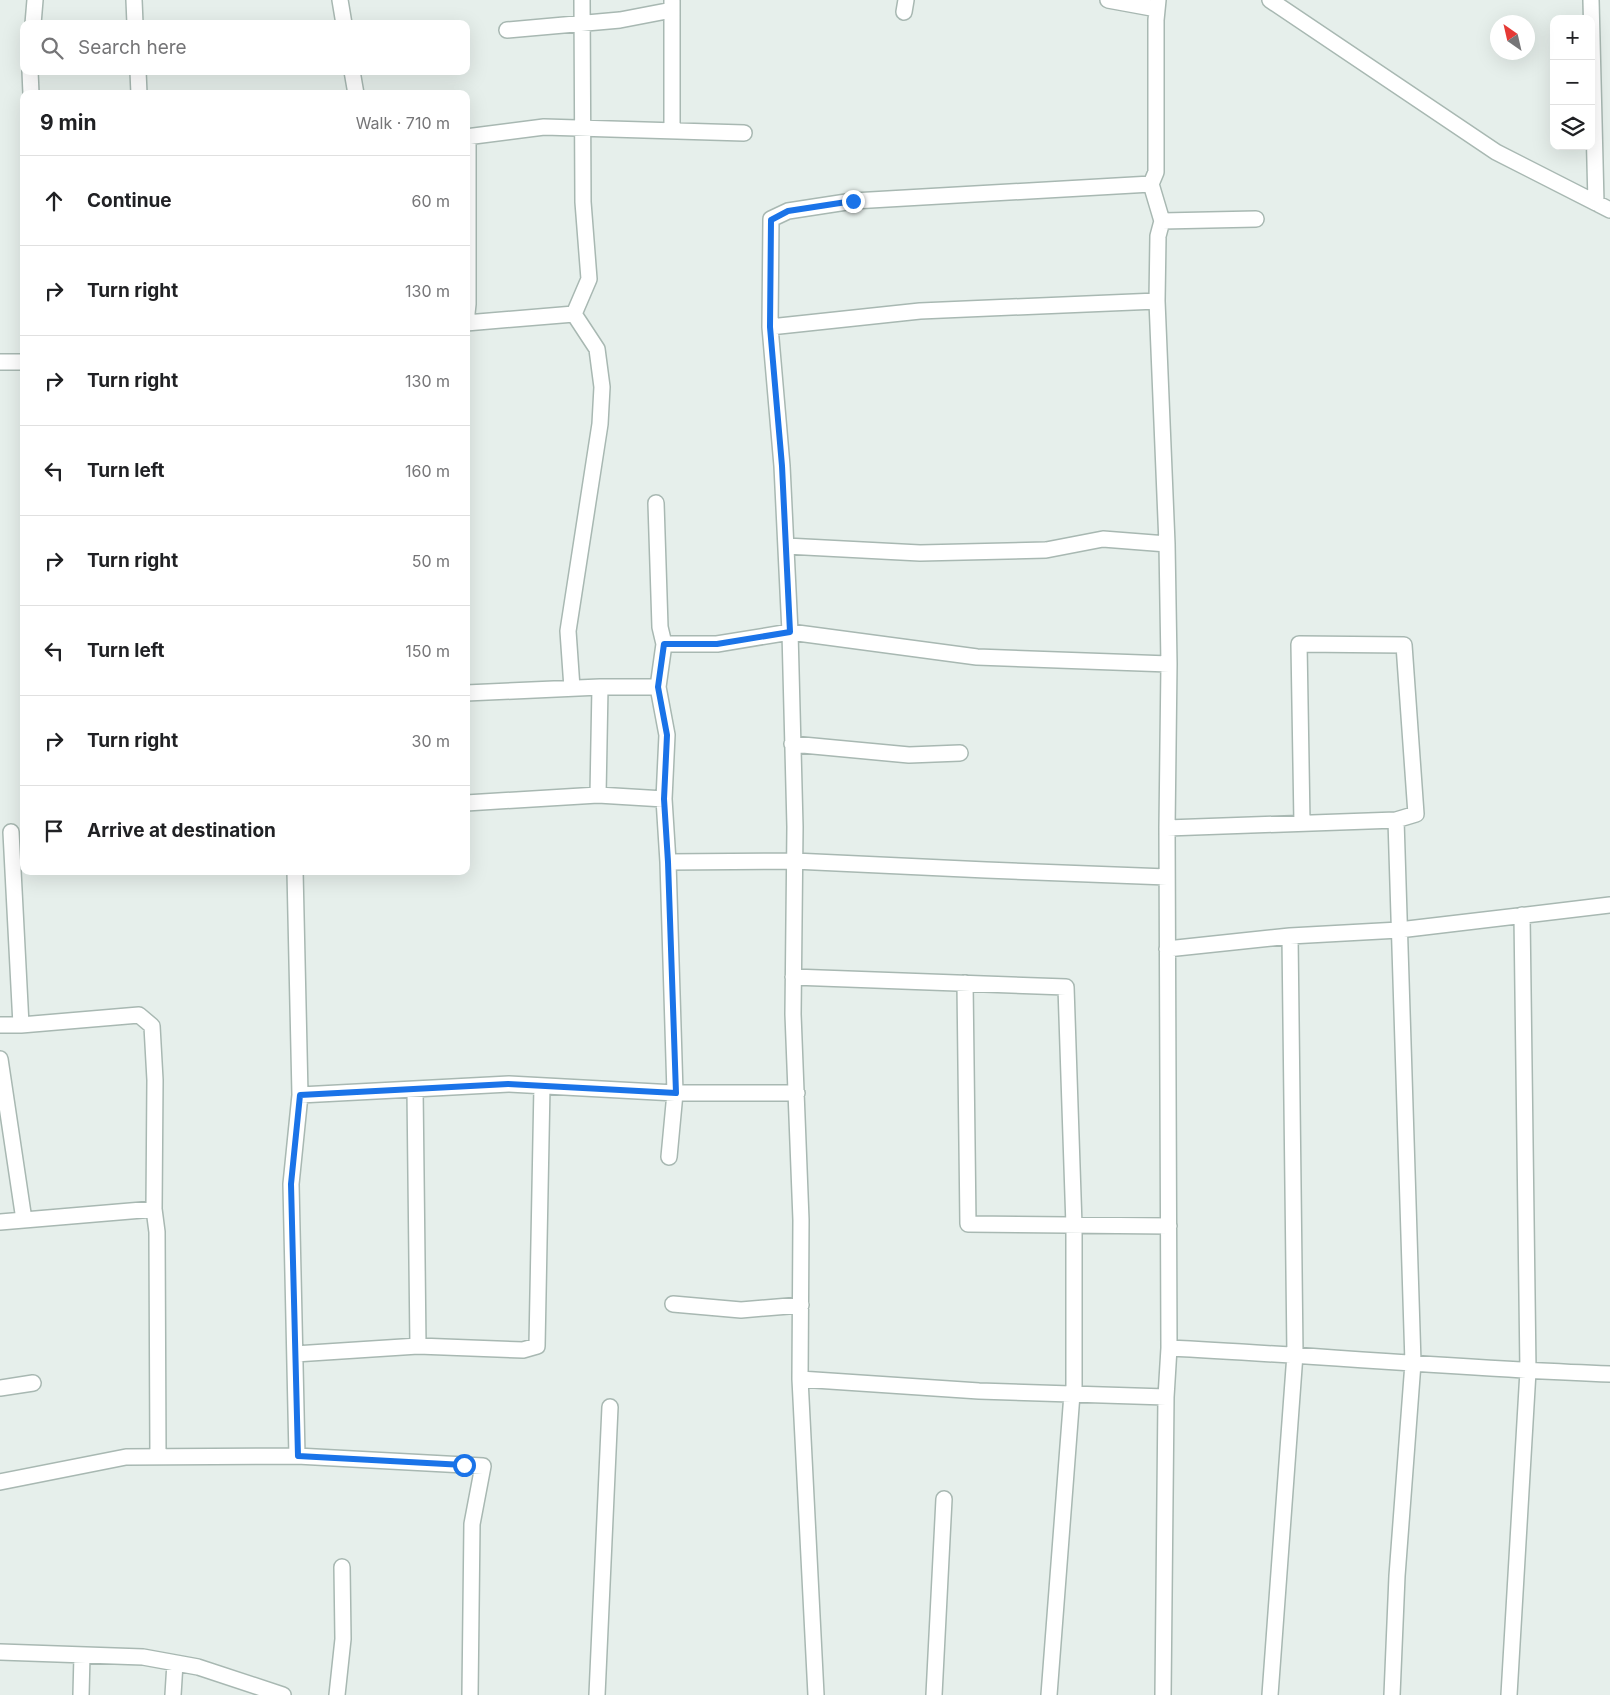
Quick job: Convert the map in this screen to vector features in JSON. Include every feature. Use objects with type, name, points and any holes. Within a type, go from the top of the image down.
[{"type":"street","points":[[33,20],[35,0]]},
{"type":"street","points":[[134,0],[135,20]]},
{"type":"street","points":[[340,0],[343,20]]},
{"type":"street","points":[[574,314],[589,279],[583,202],[582,0]]},
{"type":"street","points":[[1108,0],[1158,4],[1156,20],[1156,172],[1151,184],[1162,221],[1158,236],[1157,301],[1167,544],[1169,664],[1167,949],[1170,1348],[1166,1397],[1164,1695]]},
{"type":"street","points":[[1270,0],[1496,152],[1610,210]]},
{"type":"street","points":[[1591,0],[1596,204]]},
{"type":"street","points":[[507,30],[620,20],[672,5],[672,131]]},
{"type":"street","points":[[30,75],[31,90]]},
{"type":"street","points":[[138,75],[139,90]]},
{"type":"street","points":[[353,75],[355,90]]},
{"type":"street","points":[[470,137],[544,127],[744,133]]},
{"type":"street","points":[[816,1695],[800,1379],[802,1220],[793,977],[794,861],[790,632],[782,466],[770,327],[771,220],[788,211],[853,201],[1151,184]]},
{"type":"street","points":[[1162,221],[1256,219]]},
{"type":"street","points":[[770,327],[920,311],[1157,301]]},
{"type":"street","points":[[470,323],[574,314]]},
{"type":"street","points":[[572,688],[568,632],[600,424],[602,387],[597,349],[574,314]]},
{"type":"street","points":[[0,362],[20,362]]},
{"type":"street","points":[[656,504],[660,627],[664,644],[658,687],[667,735],[664,799],[676,1093],[669,1157]]},
{"type":"street","points":[[786,546],[920,553],[1046,550],[1103,539],[1167,544]]},
{"type":"street","points":[[664,644],[717,644],[790,632],[977,658],[1169,664]]},
{"type":"street","points":[[1167,828],[1396,820],[1416,814],[1404,645],[1299,644],[1302,823]]},
{"type":"street","points":[[598,795],[600,687]]},
{"type":"street","points":[[470,693],[600,687],[658,687]]},
{"type":"street","points":[[792,744],[910,754],[960,752]]},
{"type":"street","points":[[470,802],[598,795],[664,799]]},
{"type":"street","points":[[1392,1695],[1397,1576],[1413,1363],[1396,820]]},
{"type":"street","points":[[12,832],[22,1025]]},
{"type":"street","points":[[668,862],[794,861],[1167,876]]},
{"type":"street","points":[[295,875],[300,1095],[291,1184],[298,1456]]},
{"type":"street","points":[[1167,949],[1290,936],[1399,930],[1610,905]]},
{"type":"street","points":[[1509,1695],[1528,1371],[1522,915]]},
{"type":"street","points":[[1270,1695],[1295,1354],[1290,936]]},
{"type":"street","points":[[793,977],[1066,987],[1074,1226],[1074,1394],[1072,1394],[1049,1695]]},
{"type":"street","points":[[965,983],[968,1224],[1169,1226]]},
{"type":"street","points":[[0,1025],[22,1025],[138,1015],[152,1026],[155,1080],[154,1209],[157,1232],[158,1457]]},
{"type":"street","points":[[0,1059],[24,1220]]},
{"type":"street","points":[[300,1095],[508,1084],[676,1093],[796,1093]]},
{"type":"street","points":[[295,1354],[418,1346],[523,1350],[537,1346],[542,1086]]},
{"type":"street","points":[[415,1089],[418,1346]]},
{"type":"street","points":[[0,1222],[154,1209]]},
{"type":"street","points":[[673,1304],[741,1310],[801,1305]]},
{"type":"street","points":[[1170,1348],[1295,1354],[1528,1371],[1610,1374]]},
{"type":"street","points":[[800,1379],[979,1391],[1166,1397]]},
{"type":"street","points":[[0,1388],[33,1383]]},
{"type":"street","points":[[597,1695],[610,1407]]},
{"type":"street","points":[[0,1482],[126,1457],[298,1456],[483,1466],[472,1524],[470,1695]]},
{"type":"street","points":[[934,1695],[944,1499]]},
{"type":"street","points":[[337,1695],[343,1638],[342,1567]]},
{"type":"street","points":[[0,1652],[143,1657],[198,1667],[283,1695]]},
{"type":"street","points":[[81,1695],[82,1655]]},
{"type":"street","points":[[173,1695],[176,1663]]},
{"type":"route","points":[[464,1465],[298,1456],[291,1184],[300,1095],[508,1084],[676,1093],[664,799],[667,735],[658,687],[664,644],[717,644],[790,632],[782,466],[770,327],[771,220],[788,211],[853,201]]}]
